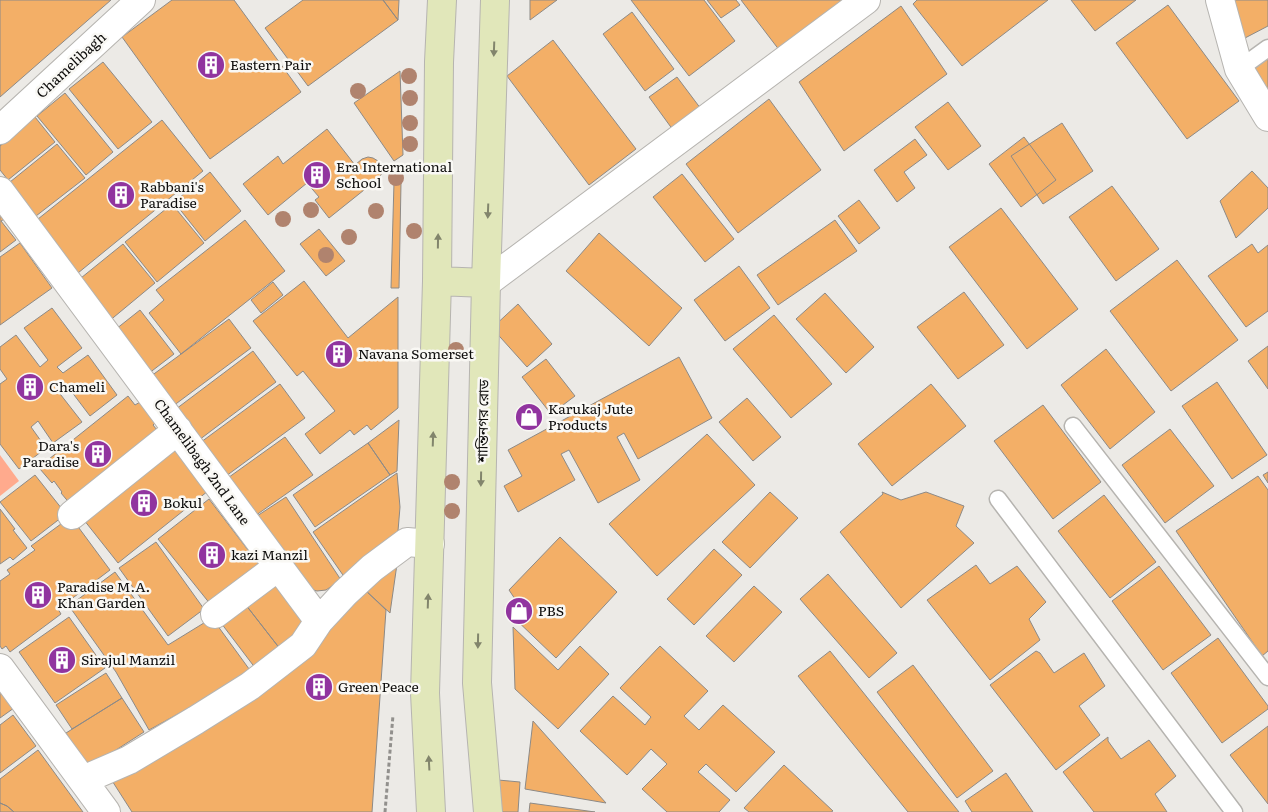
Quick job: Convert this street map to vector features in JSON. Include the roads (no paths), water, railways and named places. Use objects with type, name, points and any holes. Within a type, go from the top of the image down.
[{"type":"main road","points":[[431,812],[425,693],[437,281],[439,62],[442,0]]},
{"type":"main road","name":"শান্তিনগর রোড","points":[[488,812],[477,683],[486,283],[495,0]]},
{"type":"main road","points":[[437,281],[486,283]]},
{"type":"street","name":"Chamelibagh","points":[[0,130],[142,0]]},
{"type":"street","points":[[486,283],[866,0]]},
{"type":"street","points":[[1220,0],[1238,69],[1268,117]]},
{"type":"street","name":"Chamelibagh 2nd Lane","points":[[0,191],[319,621]]},
{"type":"street","points":[[72,514],[178,430]]},
{"type":"street","points":[[83,780],[129,760],[250,686],[303,645],[319,621],[372,568],[407,542],[430,544]]},
{"type":"street","points":[[215,614],[278,566]]},
{"type":"street","points":[[0,668],[106,812]]},
{"type":"lane","points":[[1238,69],[1268,48]]},
{"type":"lane","points":[[1073,426],[1268,677]]},
{"type":"lane","points":[[998,499],[1234,812]]},
{"type":"place","name":"Eastern Pair","points":[[211,65]]},
{"type":"place","name":"Era International School","points":[[317,175]]},
{"type":"place","name":"Rabbani's Paradise","points":[[121,195]]},
{"type":"place","name":"Navana Somerset","points":[[339,354]]},
{"type":"place","name":"Chameli","points":[[30,387]]},
{"type":"place","name":"Karukaj Jute Products","points":[[529,417]]},
{"type":"place","name":"Dara's Paradise","points":[[98,454]]},
{"type":"place","name":"Bokul","points":[[144,503]]},
{"type":"place","name":"kazi Manzil","points":[[212,555]]},
{"type":"place","name":"Paradise M.A. Khan Garden","points":[[38,595]]},
{"type":"place","name":"PBS","points":[[519,611]]},
{"type":"place","name":"Sirajul Manzil","points":[[62,660]]},
{"type":"place","name":"Green Peace","points":[[319,687]]}]
